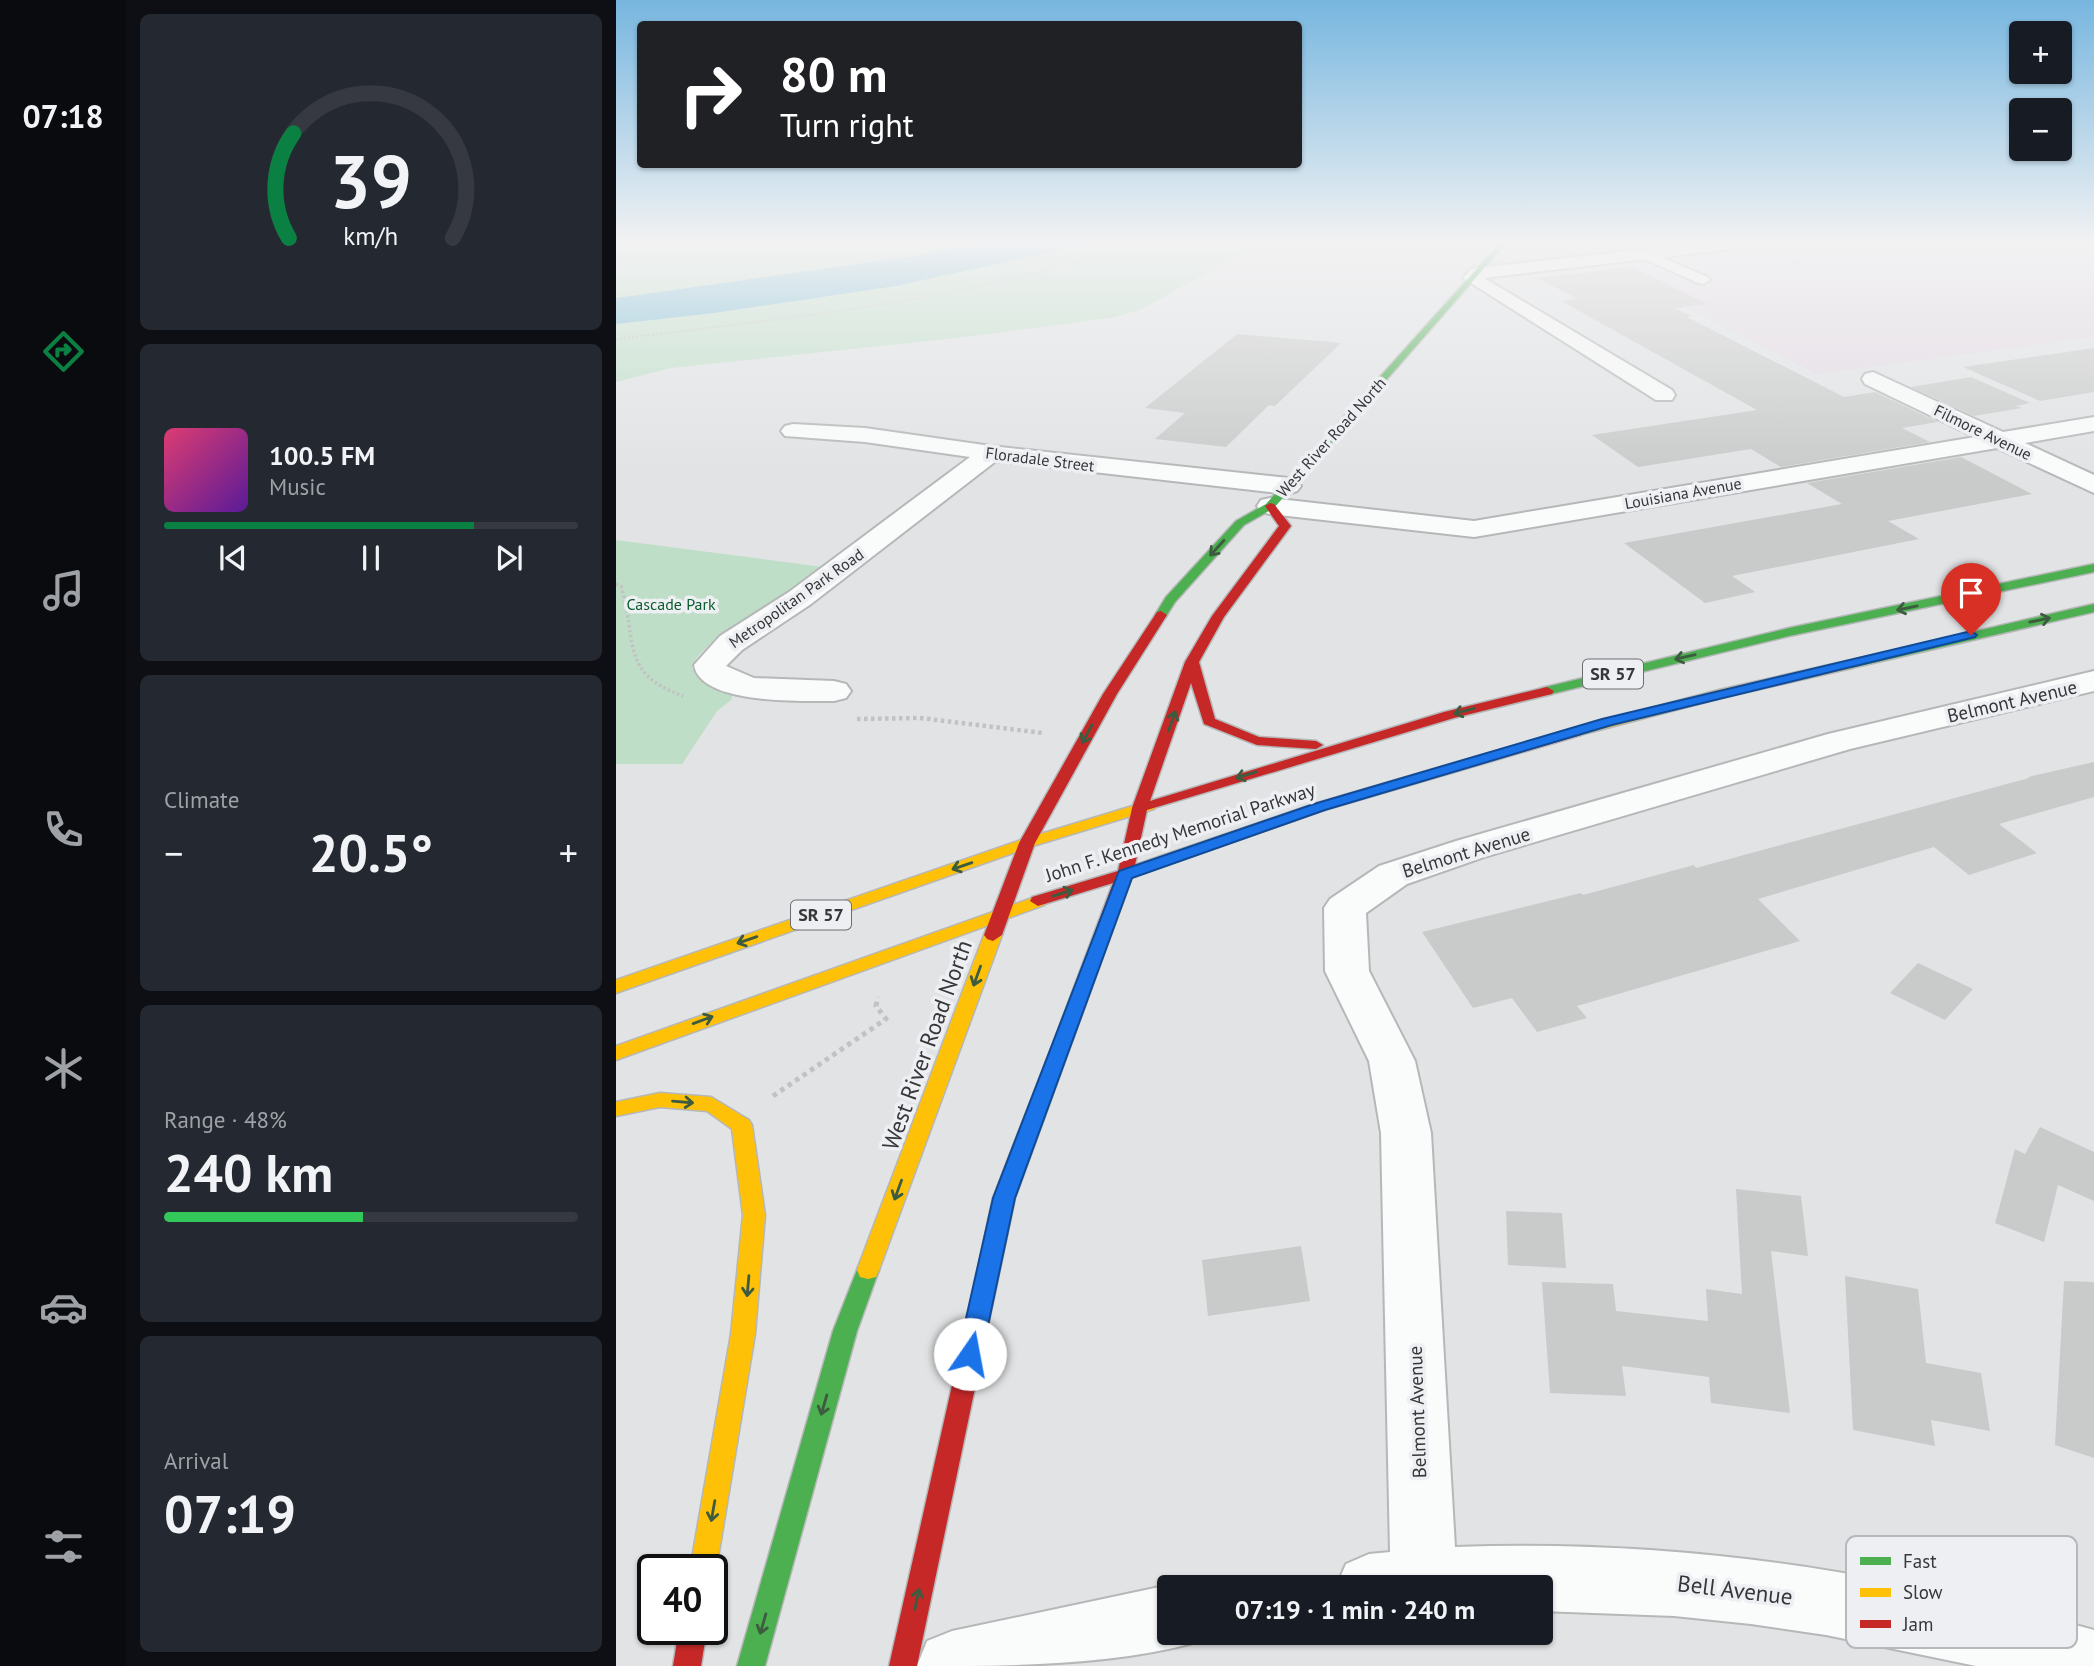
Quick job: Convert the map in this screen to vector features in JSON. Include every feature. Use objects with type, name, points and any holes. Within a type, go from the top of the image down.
[{"type":"main road","name":"West River Road North","points":[[751,1666],[845,1331],[1027,843],[1110,694],[1170,600],[1240,523],[1269,506],[1288,486],[1435,320]]},
{"type":"main road","name":"West River Road North","points":[[902,1666],[1004,1198],[1125,874],[1140,808],[1192,662],[1218,616],[1285,526],[1269,506]]},
{"type":"main road","name":"John F. Kennedy Memorial Parkway","points":[[616,987],[1027,843],[1342,747],[1562,686],[1789,632],[2094,568]]},
{"type":"main road","name":"John F. Kennedy Memorial Parkway","points":[[616,1053],[1000,912],[1125,874],[1320,807],[1607,722],[1946,640],[2094,608]]},
{"type":"main road","points":[[1192,662],[1209,721],[1257,741],[1342,747]]},
{"type":"main road","points":[[616,1109],[660,1100],[711,1104],[742,1125],[754,1215],[743,1334],[706,1554]]},
{"type":"main road","points":[[687,1666],[690,1645]]},
{"type":"street","points":[[1545,320],[1664,395]]},
{"type":"street","name":"Filmore Avenue","points":[[1873,379],[2094,485]]},
{"type":"street","name":"Louisiana Avenue","points":[[1269,506],[1474,529],[2094,424]]},
{"type":"street","name":"Floradale Street","points":[[793,431],[856,434],[991,453],[1288,486]]},
{"type":"street","name":"Metropolitan Park Road","points":[[834,691],[751,686],[723,679],[711,671],[710,665],[731,643],[809,591],[991,453]]},
{"type":"street","name":"Belmont Avenue","points":[[1396,1575],[1406,1133],[1392,1061],[1347,971],[1345,908],[1393,875],[1470,849],[1840,741],[2094,681]]},
{"type":"street","name":"Bell Avenue","points":[[1553,1578],[1662,1581],[1846,1606]]},
{"type":"street","points":[[952,1666],[1157,1622]]},
{"type":"street","name":"Bell Avenue","points":[[2033,1648],[2094,1665]]},
{"type":"path","points":[[616,340],[781,320]]},
{"type":"path","points":[[738,1122],[886,1019],[876,1006],[890,952]]},
{"type":"shaded area","points":[[1710,320],[2094,320],[2094,337],[1817,374]]},
{"type":"green space","points":[[616,320],[1095,320],[974,336],[671,368],[616,382]]},
{"type":"green space","name":"Cascade Park","points":[[616,540],[823,567],[711,643],[697,657],[692,668],[697,674],[733,694],[731,700],[717,711],[682,764],[616,764]]},
{"type":"water","points":[[616,320],[654,320],[616,324]]},
{"type":"building","points":[[1595,320],[1692,320],[1844,397],[1875,392],[1938,422],[1902,428],[1930,442],[1781,467],[1751,449],[1638,467],[1592,435],[1757,410]]},
{"type":"building","points":[[1237,334],[1341,343],[1275,406],[1269,405],[1226,447],[1155,439],[1185,413],[1145,408]]},
{"type":"building","points":[[2094,348],[2094,392],[2040,401],[1963,367]]},
{"type":"building","points":[[1971,377],[2030,403],[2016,406],[2022,408],[1974,416],[1911,387]]},
{"type":"building","points":[[1961,457],[2032,494],[1888,521],[1919,539],[1732,576],[1755,592],[1705,603],[1624,543],[1842,504],[1807,483]]},
{"type":"building","points":[[2094,762],[2094,797],[1999,824],[2037,853],[1969,875],[1934,847],[1758,899],[1800,941],[1577,1006],[1587,1018],[1537,1032],[1512,998],[1473,1008],[1422,932],[1581,893],[1583,895],[1694,865],[1696,868],[2028,777]]},
{"type":"building","points":[[1918,963],[1973,989],[1945,1020],[1890,993]]},
{"type":"building","points":[[2040,1127],[2094,1152],[2094,1201],[2058,1185],[2044,1242],[1995,1223],[2015,1149],[2025,1154]]},
{"type":"building","points":[[1736,1189],[1801,1196],[1808,1256],[1771,1251],[1790,1413],[1711,1403],[1709,1377],[1622,1366],[1626,1396],[1550,1393],[1542,1282],[1613,1284],[1616,1311],[1708,1321],[1706,1289],[1742,1294]]},
{"type":"building","points":[[1506,1211],[1562,1213],[1566,1268],[1508,1265]]},
{"type":"building","points":[[1301,1246],[1310,1301],[1208,1316],[1202,1260]]},
{"type":"building","points":[[1845,1276],[1918,1289],[1926,1363],[1981,1373],[1990,1431],[1931,1420],[1935,1446],[1853,1430]]},
{"type":"building","points":[[2064,1281],[2094,1282],[2094,1458],[2055,1445]]},
{"type":"traffic: fast","points":[[1161,615],[1170,600],[1240,523],[1270,506],[1435,320]]},
{"type":"traffic: fast","points":[[1547,691],[1789,632],[2094,568]]},
{"type":"traffic: fast","points":[[1847,665],[2094,608]]},
{"type":"traffic: fast","points":[[751,1666],[845,1331],[868,1270]]},
{"type":"traffic: slow","points":[[1576,732],[1719,694],[1847,665]]},
{"type":"traffic: slow","points":[[616,987],[1027,843],[1149,806]]},
{"type":"traffic: slow","points":[[616,1053],[1038,901]]},
{"type":"traffic: slow","points":[[868,1270],[993,935]]},
{"type":"traffic: slow","points":[[984,1292],[1004,1198],[1065,1036]]},
{"type":"traffic: slow","points":[[616,1109],[660,1100],[711,1104],[742,1125],[754,1215],[743,1334],[706,1554]]},
{"type":"traffic: jam","points":[[1065,1036],[1125,874],[1140,808],[1192,662],[1218,616],[1285,526],[1270,506]]},
{"type":"traffic: jam","points":[[993,935],[1027,843],[1110,694],[1161,615]]},
{"type":"traffic: jam","points":[[1192,662],[1209,721],[1257,741],[1316,745]]},
{"type":"traffic: jam","points":[[1149,806],[1449,715],[1547,691]]},
{"type":"traffic: jam","points":[[1038,901],[1319,807],[1576,732]]},
{"type":"traffic: jam","points":[[903,1666],[984,1292]]},
{"type":"traffic: jam","points":[[687,1666],[690,1645]]},
{"type":"route","points":[[970,1354],[1004,1198],[1125,874],[1320,807],[1504,751],[1719,694],[1971,635]]}]
